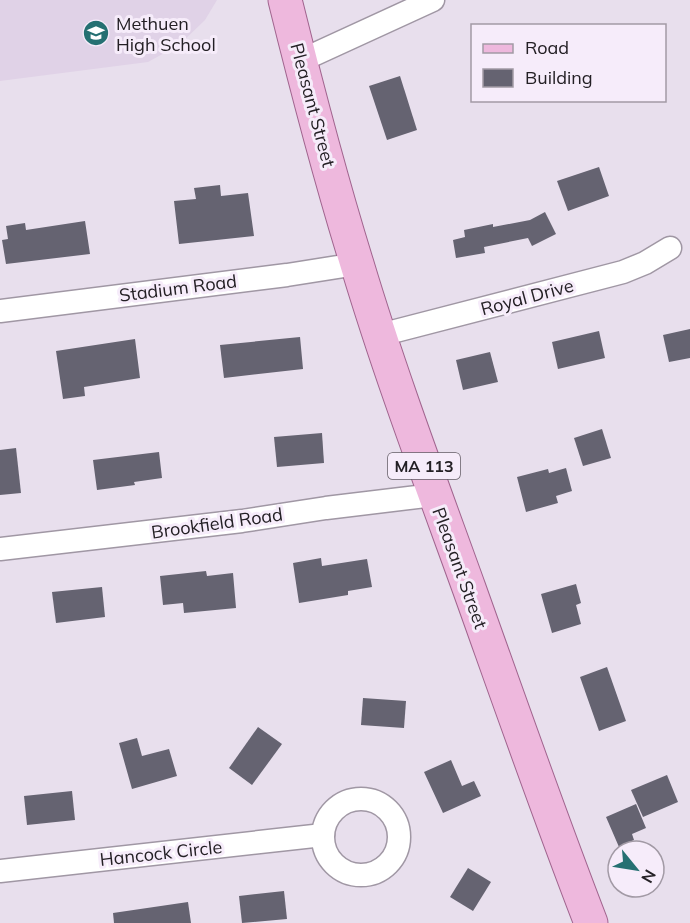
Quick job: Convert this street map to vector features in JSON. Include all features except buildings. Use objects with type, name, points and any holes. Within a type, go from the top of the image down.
[{"type":"main road","name":"Pleasant Street","points":[[285,0],[357,264],[380,336],[434,495],[543,798],[591,923]]},
{"type":"street","points":[[300,61],[433,0]]},
{"type":"street","name":"Royal Drive","points":[[380,336],[623,272],[645,263],[670,248]]},
{"type":"street","name":"Stadium Road","points":[[0,311],[357,264]]},
{"type":"street","name":"Brookfield Road","points":[[0,549],[242,521],[434,495]]},
{"type":"street","name":"Hancock Circle","points":[[0,871],[323,835]]},
{"type":"shaded area","name":"Methuen High School","points":[[0,0],[217,0],[205,20],[179,45],[148,62],[0,81]]},
{"type":"place","name":"Methuen High School","points":[[96,33]]}]
